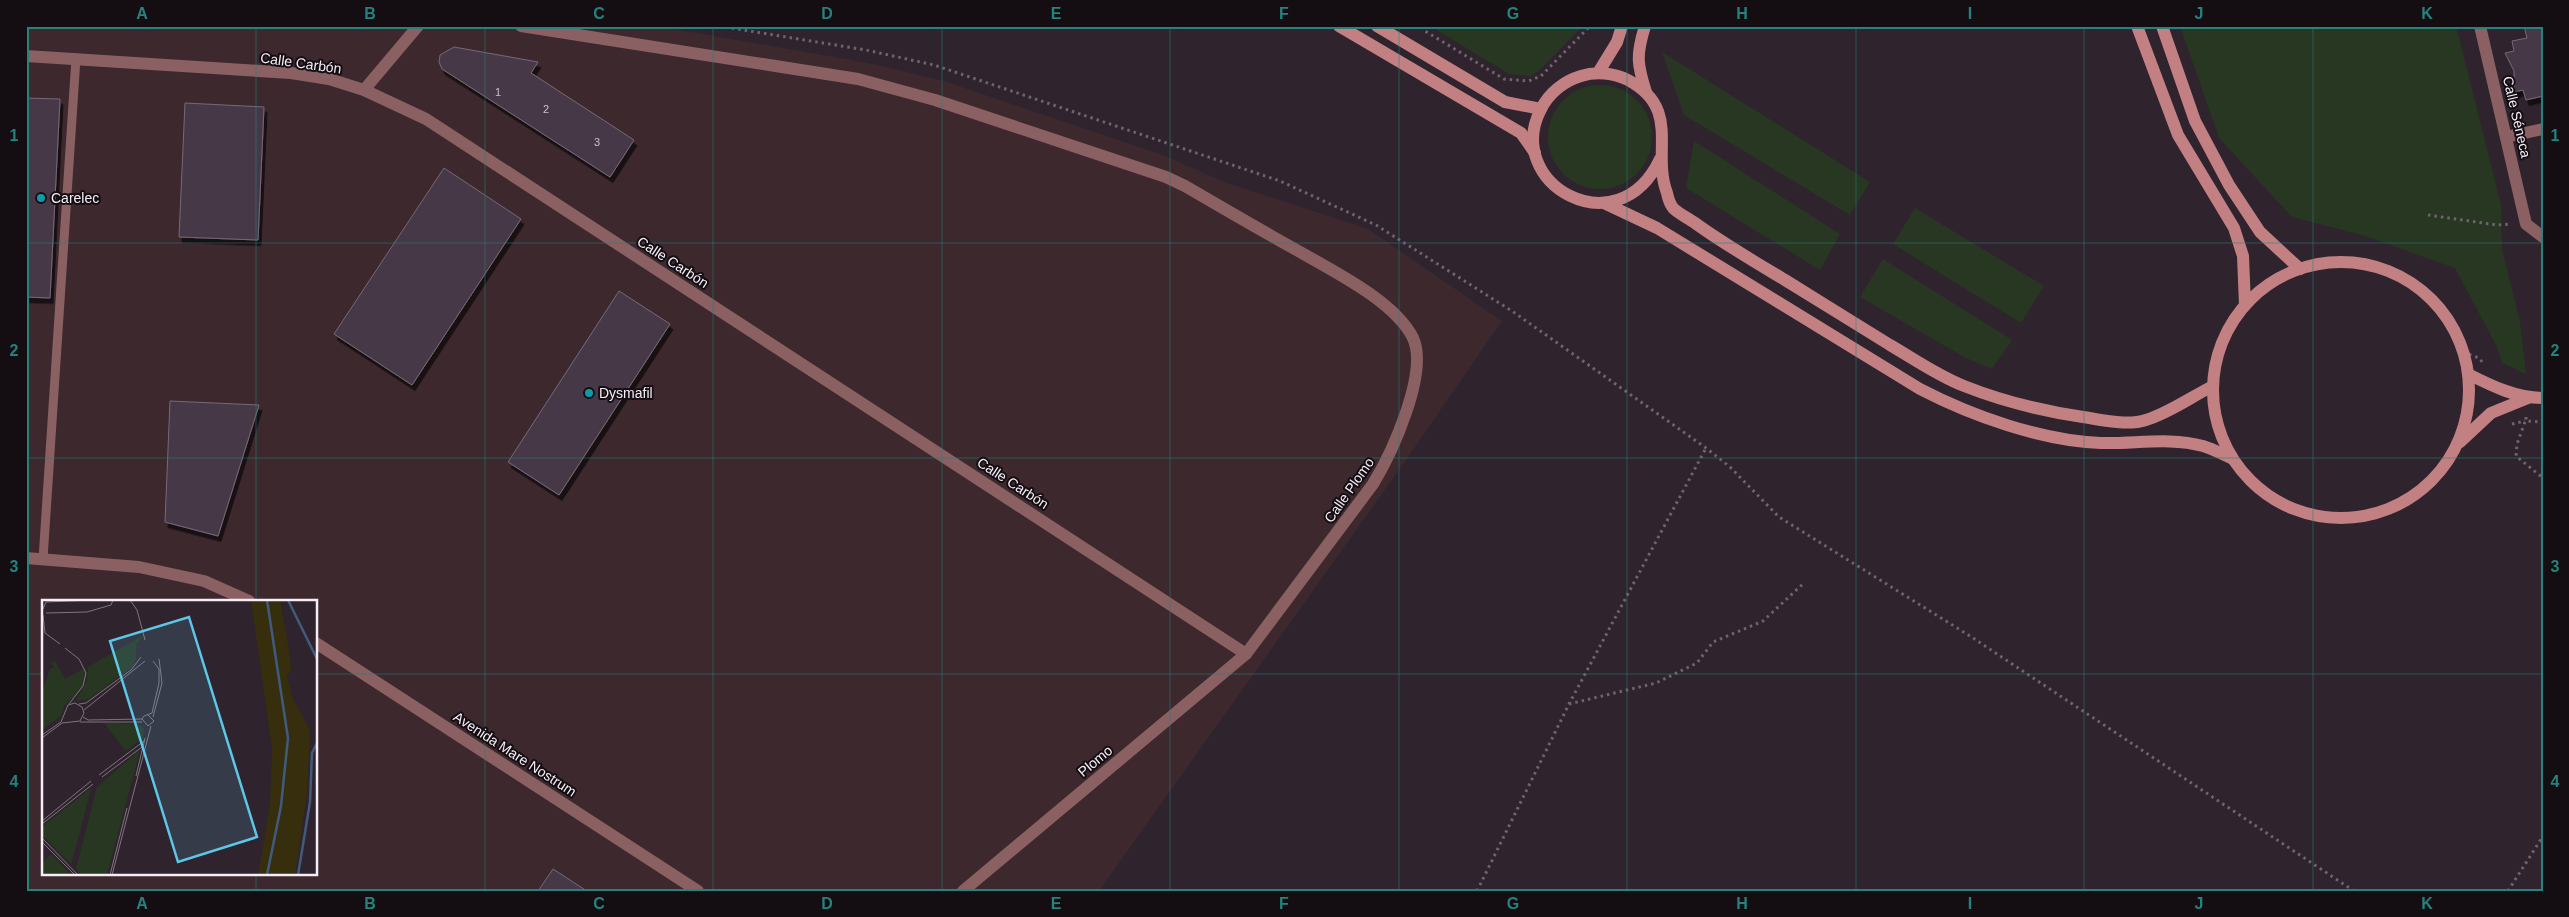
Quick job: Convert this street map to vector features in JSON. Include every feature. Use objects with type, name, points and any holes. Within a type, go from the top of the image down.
[{"type":"street","points":[[364,90],[418,26]]},
{"type":"street","name":"Calle Plomo","points":[[521,26],[858,79],[935,100],[1152,173],[1185,186],[1369,293],[1402,322],[1413,339],[1417,355],[1417,374],[1393,449],[1373,484],[1246,654]]},
{"type":"street","points":[[1339,26],[1521,133],[1536,155],[1544,173],[1557,188],[1574,199],[1604,203],[1657,228],[1920,389],[1953,406],[2040,434],[2100,443],[2176,442],[2203,446],[2231,458]]},
{"type":"street","points":[[1377,26],[1505,102],[1541,109]]},
{"type":"street","points":[[1398,26],[1404,42]]},
{"type":"street","points":[[1598,73],[1617,42],[1622,26]]},
{"type":"street","points":[[1604,203],[1629,196],[1643,187],[1653,174],[1664,146],[1661,118],[1647,94],[1637,59],[1637,51],[1645,26]]},
{"type":"street","points":[[2138,26],[2178,135],[2234,228],[2243,256],[2245,305]]},
{"type":"street","points":[[2162,26],[2195,121],[2229,185],[2260,232],[2300,269]]},
{"type":"street","name":"Calle Séneca","points":[[2480,26],[2526,224]]},
{"type":"street","name":"Calle Carbón","points":[[26,56],[291,73],[329,79],[364,90],[426,119],[1246,654]]},
{"type":"street","points":[[1536,155],[1534,136],[1541,109],[1554,92],[1571,80],[1598,73],[1625,79],[1647,94]]},
{"type":"street","points":[[2506,137],[2543,129]]},
{"type":"street","points":[[1660,159],[1664,187],[1672,207],[1706,232],[1924,366],[1962,386],[2010,402],[2056,413],[2109,421],[2144,421],[2213,386]]},
{"type":"street","points":[[2526,224],[2543,237]]},
{"type":"street","points":[[2350,262],[2375,267],[2399,276],[2420,290],[2439,308],[2453,328],[2463,352],[2468,374],[2463,430],[2456,446],[2442,470],[2424,488],[2404,502],[2382,512],[2358,518],[2333,519],[2309,515],[2286,507],[2265,494],[2246,478],[2231,458],[2221,435],[2214,411],[2213,386],[2215,364],[2222,343],[2232,323],[2245,305],[2261,290],[2280,278],[2300,269],[2325,263],[2350,262]]},
{"type":"street","points":[[2468,374],[2492,386],[2528,398],[2543,398]]},
{"type":"street","points":[[2456,446],[2491,413],[2528,398]]},
{"type":"street","points":[[26,558],[139,566],[204,581],[247,600]]},
{"type":"street","name":"Avenida Mare Nostrum","points":[[318,644],[698,891]]},
{"type":"street","name":"Plomo","points":[[963,891],[1246,654]]},
{"type":"lane","points":[[43,560],[76,58]]},
{"type":"path","points":[[719,26],[866,50],[934,66],[1280,180],[1384,230],[1512,311],[1706,448],[1730,467],[1779,517],[1976,640],[2354,891]]},
{"type":"path","points":[[1422,26],[1425,31],[1504,78],[1529,81],[1541,76],[1590,26]]},
{"type":"path","points":[[2428,215],[2497,225],[2526,224]]},
{"type":"path","points":[[2526,421],[2517,444],[2516,456],[2543,478]]},
{"type":"path","points":[[1477,891],[1569,704],[1706,448]]},
{"type":"path","points":[[1569,704],[1656,683],[1697,664],[1713,642],[1764,621],[1804,583]]},
{"type":"path","points":[[2508,891],[2543,836]]},
{"type":"shaded area","points":[[26,26],[658,26],[874,64],[944,81],[1163,155],[1222,181],[1368,229],[1502,321],[1406,460],[1099,891],[26,891]]},
{"type":"green space","points":[[1430,26],[1583,26],[1539,71],[1530,76],[1509,74]]},
{"type":"green space","points":[[2180,26],[2456,26],[2501,205],[2502,250],[2520,322],[2526,374],[2502,363],[2496,345],[2455,268],[2362,235],[2292,217],[2219,138]]},
{"type":"green space","points":[[1662,52],[1870,182],[1850,215],[1684,115]]},
{"type":"green space","points":[[1600,85],[1620,89],[1637,100],[1648,117],[1652,137],[1648,157],[1637,174],[1620,185],[1600,189],[1580,185],[1563,174],[1552,157],[1548,137],[1552,117],[1563,100],[1580,89]]},
{"type":"green space","points":[[1694,141],[1840,234],[1820,270],[1686,188]]},
{"type":"green space","points":[[1915,208],[2044,286],[2021,323],[1893,244]]},
{"type":"green space","points":[[1883,259],[2012,340],[1992,369],[1966,358],[1860,297]]},
{"type":"building","points":[[2524,26],[2543,26],[2543,96],[2526,100],[2523,90],[2514,92],[2514,71],[2505,53],[2514,51],[2512,41],[2527,38]]},
{"type":"building","points":[[454,47],[538,62],[531,73],[634,140],[610,177],[442,69],[439,62],[440,55]]},
{"type":"building","name":"Carelec","points":[[26,98],[60,99],[50,298],[26,297]]},
{"type":"building","points":[[185,103],[264,107],[258,240],[179,237]]},
{"type":"building","points":[[444,168],[521,219],[412,385],[334,334]]},
{"type":"building","name":"Dysmafil","points":[[619,291],[670,324],[559,495],[508,462]]},
{"type":"building","points":[[170,401],[259,405],[218,536],[165,522]]},
{"type":"building","points":[[553,869],[587,891],[538,891]]},
{"type":"place","name":"Carelec","points":[[41,198]]},
{"type":"place","name":"Dysmafil","points":[[589,393]]}]
